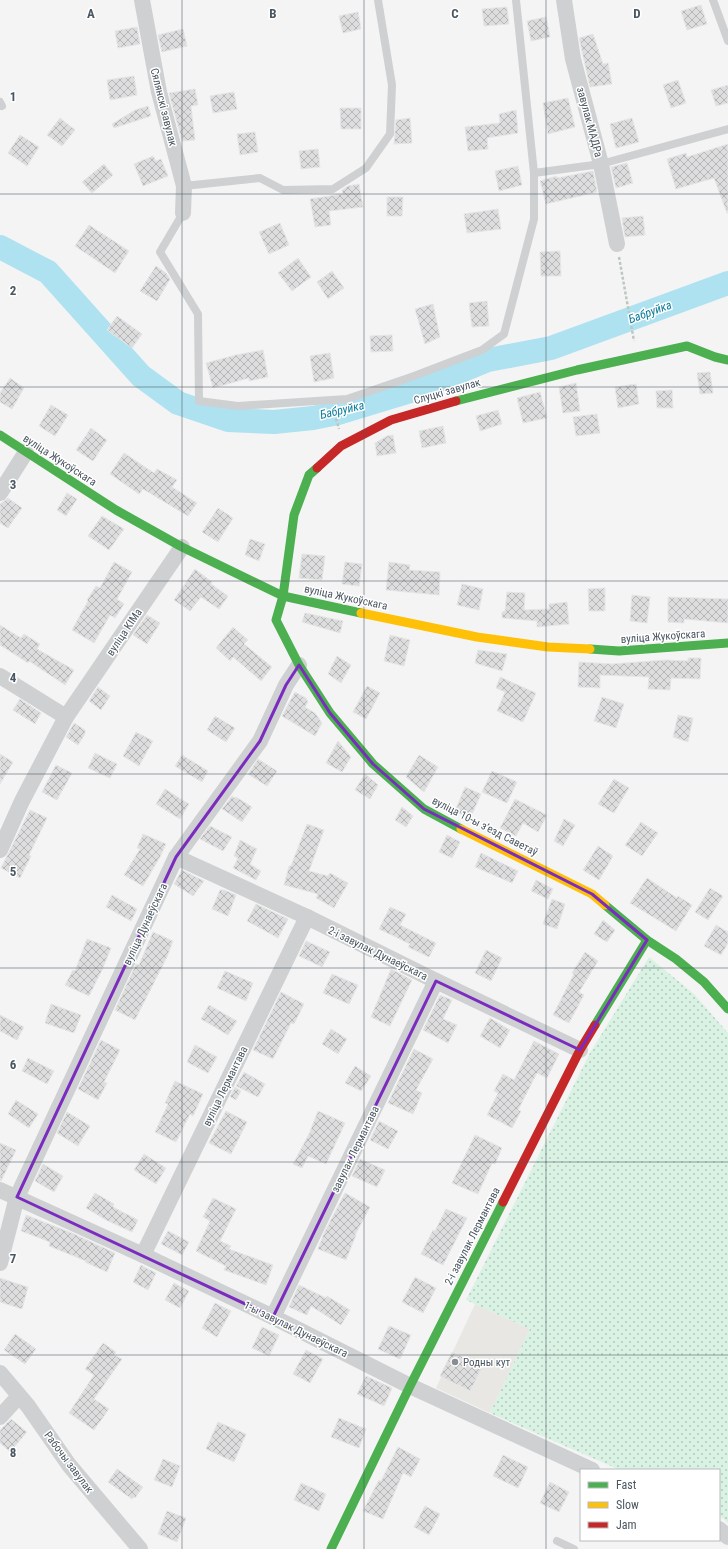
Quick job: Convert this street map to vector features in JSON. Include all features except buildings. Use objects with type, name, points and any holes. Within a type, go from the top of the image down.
[{"type":"street","name":"Сялянскі завулак","points":[[142,0],[159,92],[184,186],[183,213]]},
{"type":"street","name":"завулак МАДРа","points":[[564,0],[573,59],[601,164],[616,244]]},
{"type":"street","name":"Слуцкі завулак","points":[[283,596],[294,515],[309,475],[341,446],[391,420],[481,394],[577,370],[687,346],[715,358],[728,360]]},
{"type":"street","name":"вуліца Жукоўскага","points":[[0,435],[116,510],[182,547],[283,596],[477,636],[548,647],[619,651],[728,643]]},
{"type":"street","points":[[0,493],[26,452]]},
{"type":"street","name":"вуліца КІМа","points":[[0,850],[22,801],[66,717],[182,547]]},
{"type":"street","name":"вуліца 10-ы зʼезд Саветаў","points":[[283,596],[276,620],[299,665],[330,712],[373,764],[424,809],[592,894],[647,940],[676,959],[704,982],[728,1009]]},
{"type":"street","name":"вуліца Дунаеўскага","points":[[17,1197],[176,857],[260,741],[286,685],[299,665]]},
{"type":"street","points":[[0,676],[66,717]]},
{"type":"street","name":"2-і завулак Дунаеўскага","points":[[176,857],[307,917],[436,982],[580,1050]]},
{"type":"street","name":"вуліца Лермантава","points":[[143,1255],[307,917]]},
{"type":"street","name":"2-і завулак Лермантава","points":[[331,1549],[410,1386],[580,1050],[647,940]]},
{"type":"street","name":"завулак Лермантава","points":[[273,1318],[436,982]]},
{"type":"street","name":"1-ы завулак Дунаеўскага","points":[[0,1190],[143,1255],[410,1386],[590,1469]]},
{"type":"street","points":[[0,1263],[17,1197]]},
{"type":"street","name":"Рабочы завулак","points":[[0,1372],[28,1406],[69,1465],[140,1549]]},
{"type":"street","points":[[0,1417],[19,1396]]},
{"type":"street","points":[[720,1530],[728,1537]]},
{"type":"lane","points":[[184,186],[260,178],[282,190],[333,188],[366,168],[390,134],[392,85],[378,0]]},
{"type":"lane","points":[[183,213],[160,252],[198,314],[199,401],[238,406],[347,399],[414,376],[482,350],[504,334],[534,219],[534,173],[516,0]]},
{"type":"lane","points":[[713,0],[728,41]]},
{"type":"lane","points":[[534,173],[601,164],[728,129]]},
{"type":"lane","points":[[557,1541],[574,1549]]},
{"type":"path","points":[[616,244],[632,329]]},
{"type":"path","points":[[333,407],[340,430]]},
{"type":"highlighted area","points":[[299,665],[330,713],[373,764],[424,809],[592,894],[647,940],[580,1050],[436,981],[273,1317],[17,1197],[176,857],[260,741],[286,685]]},
{"type":"shaded area","points":[[475,1304],[530,1329],[490,1413],[436,1388]]},
{"type":"green space","points":[[649,957],[694,994],[728,1033],[728,1523],[720,1516],[720,1469],[618,1469],[490,1413],[530,1329],[466,1300],[590,1053]]},
{"type":"waterway","name":"Бабруйка","points":[[0,247],[48,272],[141,376],[178,403],[228,420],[274,422],[313,418],[338,413],[417,389],[488,360],[551,348],[728,283]]},
{"type":"traffic: fast","points":[[456,401],[577,370],[687,346],[715,357],[728,360]]},
{"type":"traffic: fast","points":[[0,435],[116,510],[182,547],[283,596],[361,613]]},
{"type":"traffic: fast","points":[[317,468],[309,475],[294,515],[283,596],[276,620],[299,665],[330,713],[373,764],[424,809],[461,829]]},
{"type":"traffic: fast","points":[[590,649],[619,651],[728,643]]},
{"type":"traffic: fast","points":[[605,905],[647,940],[676,959],[704,982],[728,1009]]},
{"type":"traffic: fast","points":[[595,1025],[647,940]]},
{"type":"traffic: fast","points":[[331,1549],[410,1386],[503,1202]]},
{"type":"traffic: slow","points":[[361,613],[477,637],[548,647],[590,649]]},
{"type":"traffic: slow","points":[[461,829],[592,894],[605,905]]},
{"type":"traffic: jam","points":[[317,468],[341,446],[391,420],[456,401]]},
{"type":"traffic: jam","points":[[503,1202],[580,1050],[595,1025]]},
{"type":"place","name":"Родны кут","points":[[455,1362]]}]
